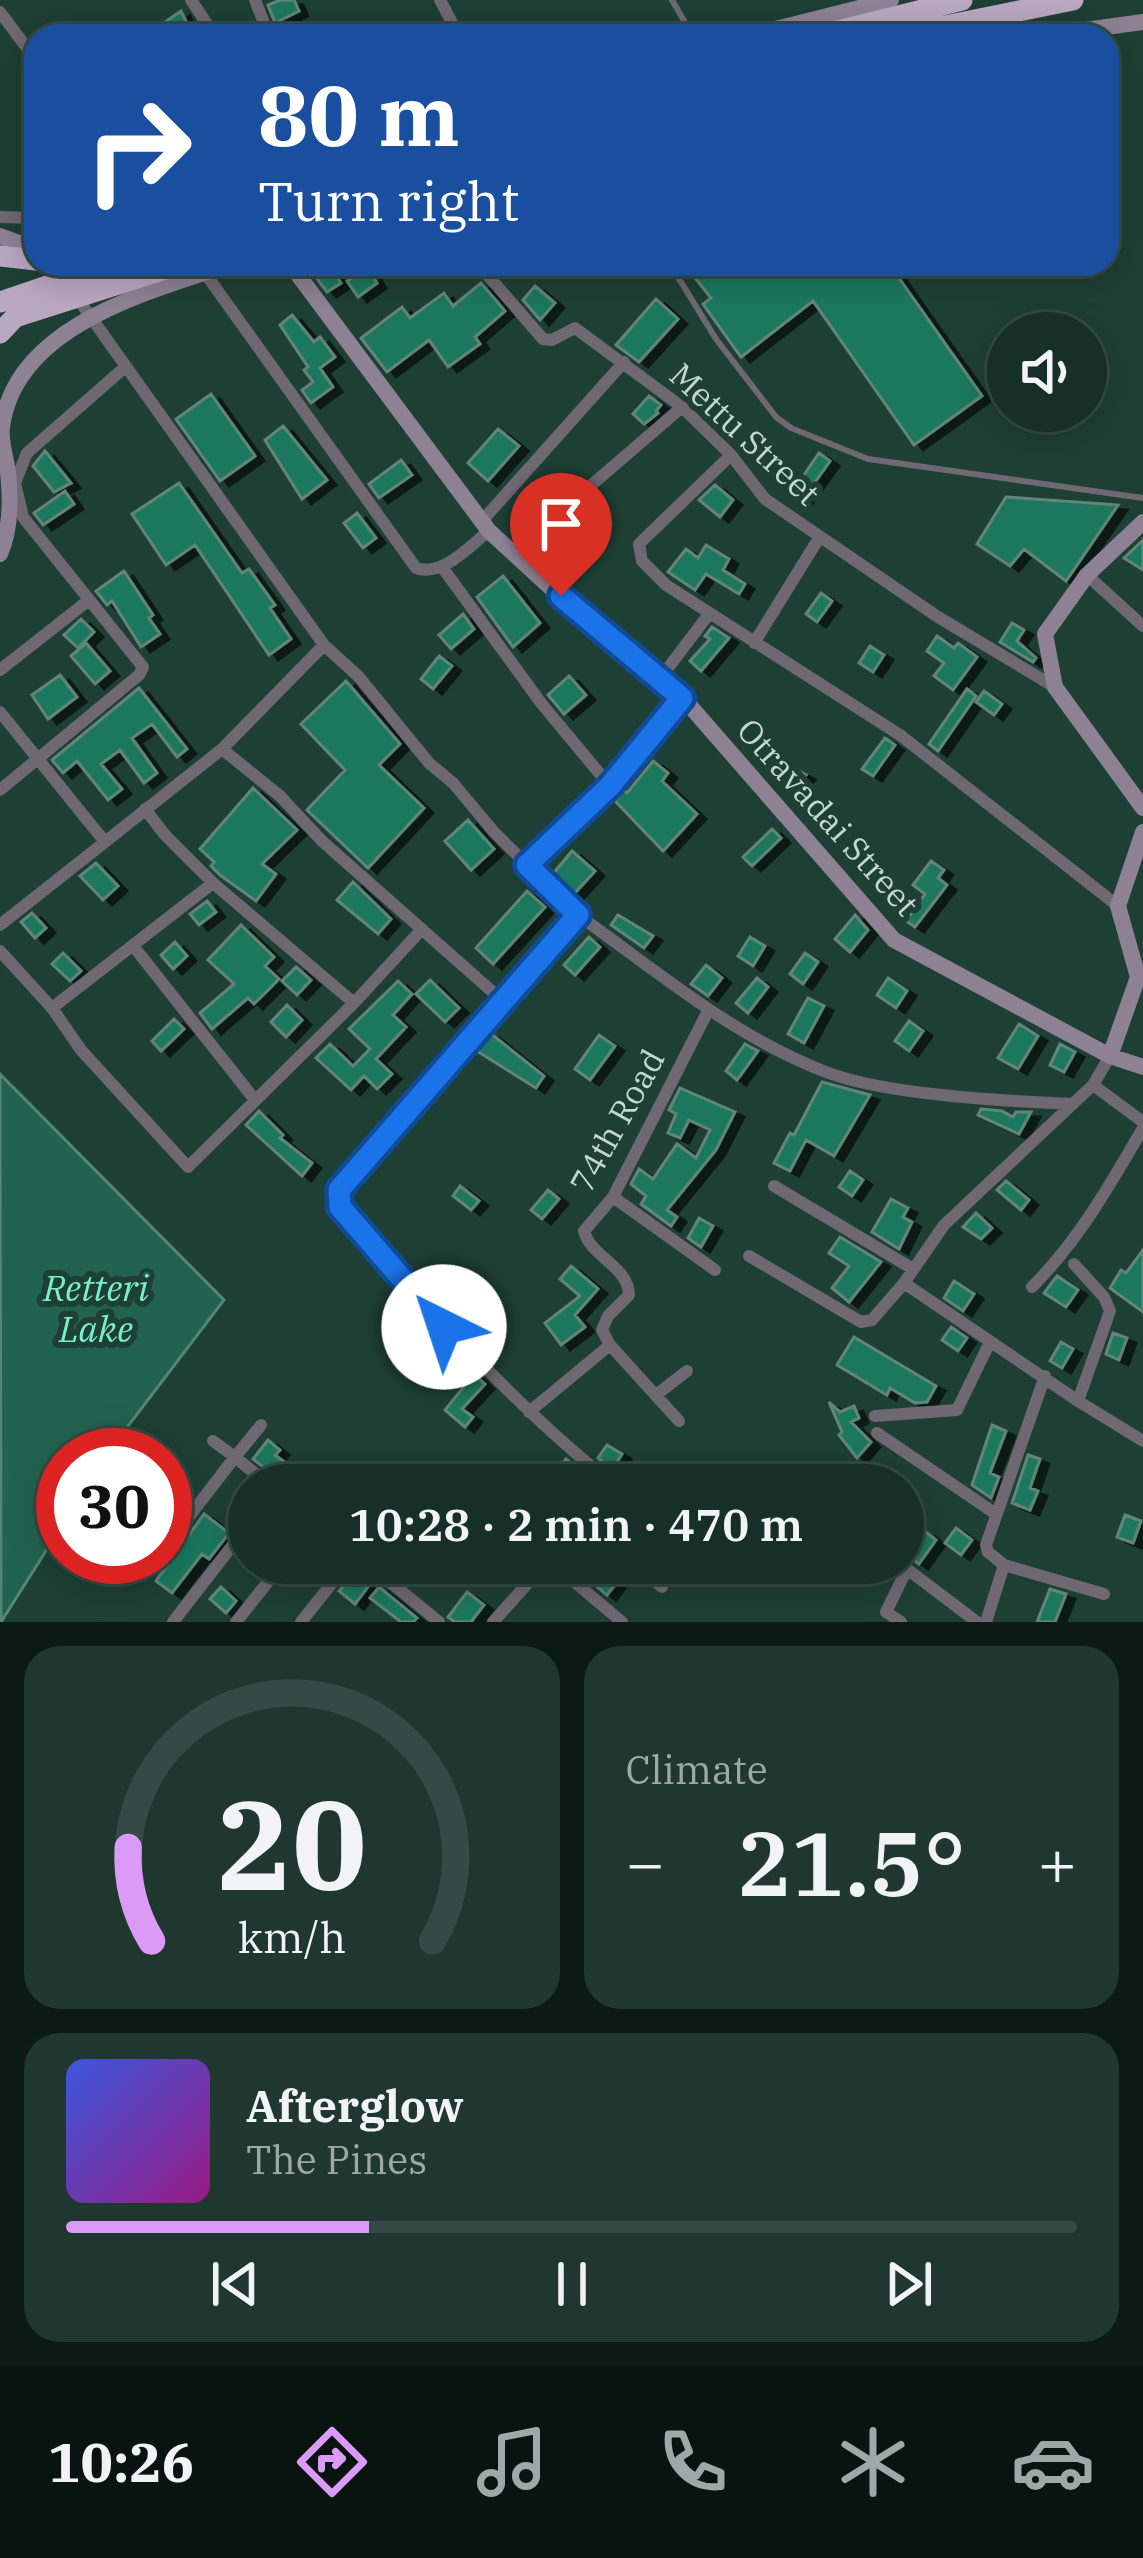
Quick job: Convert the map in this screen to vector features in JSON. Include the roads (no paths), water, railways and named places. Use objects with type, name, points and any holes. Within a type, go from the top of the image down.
[{"type":"highway","points":[[820,18],[962,0]]},
{"type":"highway","points":[[955,24],[1073,0]]},
{"type":"highway","points":[[5,317],[88,276]]},
{"type":"highway","points":[[5,317],[83,307],[154,276]]},
{"type":"street","points":[[820,18],[891,0]]},
{"type":"street","points":[[0,12],[24,44]]},
{"type":"street","points":[[0,554],[10,518],[1,431],[23,375],[83,307],[195,276]]},
{"type":"street","points":[[208,276],[400,550],[416,568],[428,572],[442,567],[485,526],[624,362]]},
{"type":"street","name":"Otravadai Street","points":[[299,276],[485,526],[585,619],[682,698],[894,940],[1110,1055],[1143,1067]]},
{"type":"street","name":"Mettu Street","points":[[488,276],[543,339],[552,340],[573,328],[624,362],[682,406],[731,455],[764,499],[938,617],[1055,687]]},
{"type":"street","points":[[83,307],[324,645],[359,677],[429,763],[578,915],[734,1026],[829,1074],[902,1087],[1072,1104]]},
{"type":"street","points":[[0,790],[143,668],[23,517],[15,483],[27,453],[124,368]]},
{"type":"street","points":[[514,551],[682,406]]},
{"type":"street","points":[[731,455],[637,549],[642,561],[666,585],[900,735],[1118,906],[1141,975],[1093,1085],[944,1225],[872,1320],[860,1322],[749,1256]]},
{"type":"street","points":[[1141,800],[1055,687],[1045,634],[1087,575],[1143,522]]},
{"type":"street","points":[[754,643],[819,538]]},
{"type":"street","points":[[442,567],[541,703],[610,786]]},
{"type":"street","points":[[1087,575],[1143,626]]},
{"type":"street","points":[[0,670],[88,600]]},
{"type":"street","points":[[659,680],[709,614]]},
{"type":"street","points":[[0,925],[222,748],[324,645]]},
{"type":"street","points":[[527,865],[610,786],[682,698]]},
{"type":"street","points":[[0,712],[105,842]]},
{"type":"street","points":[[222,748],[504,1002]]},
{"type":"street","points":[[145,809],[212,883],[354,1003]]},
{"type":"street","points":[[1118,906],[1143,832]]},
{"type":"street","points":[[52,1008],[212,883]]},
{"type":"street","points":[[578,915],[339,1190],[340,1207],[444,1327],[529,1412],[590,1464]]},
{"type":"street","points":[[0,951],[52,1008],[81,1050],[182,1166],[188,1167],[422,929]]},
{"type":"street","points":[[134,947],[255,1100]]},
{"type":"street","name":"74th Road","points":[[610,1345],[603,1323],[624,1301],[629,1286],[626,1277],[590,1245],[584,1231],[613,1197],[709,1009]]},
{"type":"street","points":[[1032,1287],[1084,1226],[1143,1125],[1093,1085]]},
{"type":"street","points":[[774,1186],[913,1269]]},
{"type":"street","points":[[613,1197],[715,1270]]},
{"type":"street","points":[[1074,1264],[1110,1311],[1078,1401]]},
{"type":"street","points":[[904,1283],[1143,1441]]},
{"type":"street","points":[[875,1416],[957,1410],[990,1342]]},
{"type":"street","points":[[529,1412],[610,1345],[679,1421]]},
{"type":"street","points":[[656,1395],[687,1371]]},
{"type":"street","points":[[1045,1376],[986,1545],[1004,1565],[1104,1594]]},
{"type":"street","points":[[192,1513],[261,1425]]},
{"type":"street","points":[[878,1433],[996,1514]]},
{"type":"street","points":[[213,1441],[244,1464]]},
{"type":"street","points":[[173,1622],[228,1551]]},
{"type":"street","points":[[924,1581],[981,1622],[1004,1565]]},
{"type":"street","points":[[236,1622],[266,1584]]},
{"type":"street","points":[[301,1622],[331,1584]]},
{"type":"street","points":[[392,1584],[439,1622]]},
{"type":"street","points":[[493,1622],[529,1584]]},
{"type":"street","points":[[573,1584],[622,1622]]},
{"type":"street","points":[[657,1584],[662,1588]]},
{"type":"street","points":[[896,1584],[886,1612],[901,1622]]},
{"type":"lane","points":[[677,276],[716,340],[776,417],[791,428],[868,459],[1143,498]]},
{"type":"water","name":"Retteri Lake","points":[[0,1074],[224,1300],[127,1428],[36,1428],[36,1567],[1,1622]]}]
